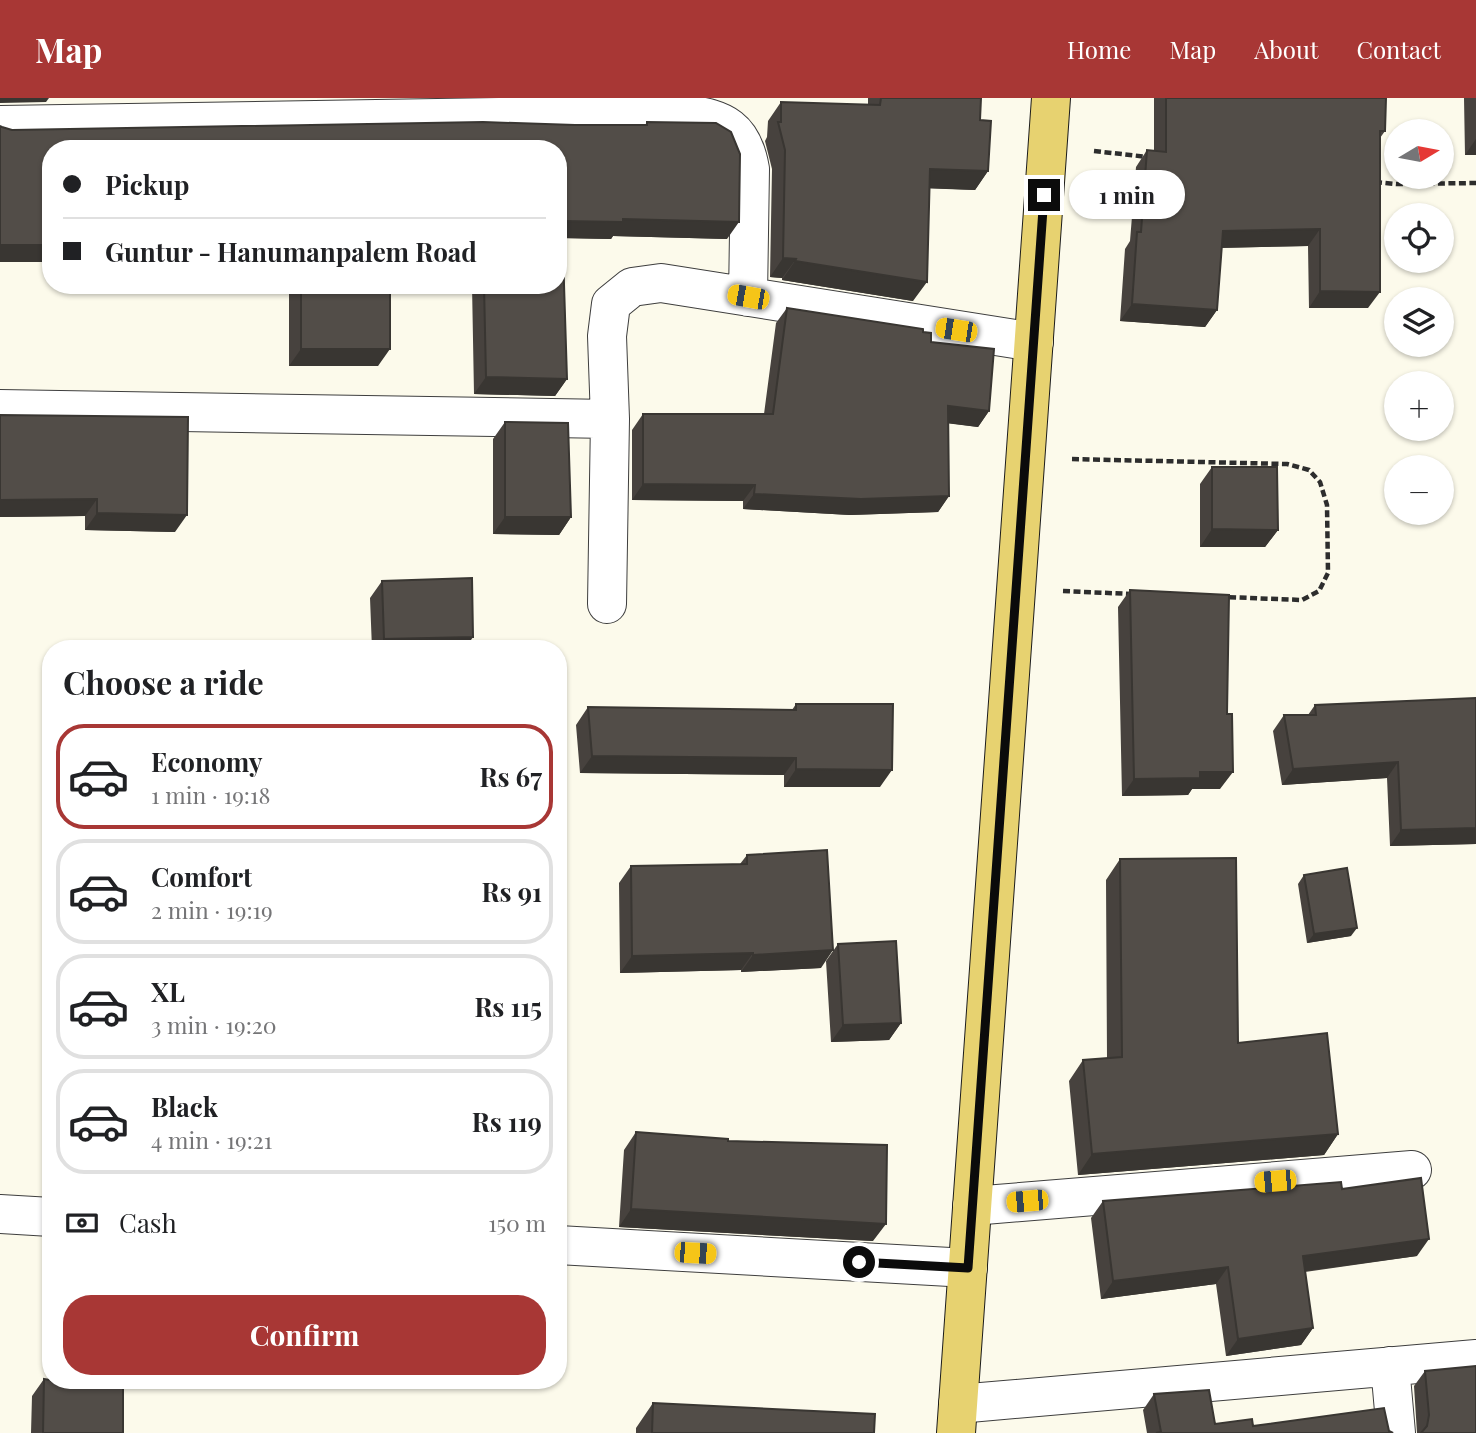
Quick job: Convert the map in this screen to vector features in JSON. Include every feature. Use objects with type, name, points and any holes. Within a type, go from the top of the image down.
[{"type":"main road","points":[[957,1418],[1051,98]]},
{"type":"street","points":[[0,125],[686,114],[712,118],[733,129],[747,149],[750,169],[748,297]]},
{"type":"street","points":[[607,604],[610,419],[607,336],[611,304],[632,287],[661,283],[1034,342]]},
{"type":"street","points":[[0,409],[610,419]]},
{"type":"street","points":[[972,1206],[1412,1170]]},
{"type":"street","points":[[0,1214],[42,1216]]},
{"type":"street","points":[[567,1246],[968,1268]]},
{"type":"street","points":[[957,1418],[1390,1366],[1476,1359]]},
{"type":"street","points":[[1390,1366],[1396,1433]]},
{"type":"path","points":[[1048,146],[1156,158]]},
{"type":"path","points":[[1371,181],[1396,184],[1476,183]]},
{"type":"path","points":[[1026,458],[1287,464],[1309,470],[1320,482],[1327,505],[1328,573],[1320,591],[1302,600],[1224,597]]},
{"type":"path","points":[[1016,590],[1140,594]]},
{"type":"building","points":[[881,98],[981,98],[980,120],[991,121],[988,171],[930,169],[927,282],[783,258],[785,150],[778,122],[781,122],[781,102],[880,105]]},
{"type":"building","points":[[1166,98],[1386,98],[1384,131],[1380,131],[1380,292],[1320,291],[1320,229],[1223,231],[1217,310],[1132,304],[1147,150],[1166,152]]},
{"type":"building","points":[[483,122],[575,125],[716,123],[731,132],[740,154],[739,222],[623,219],[623,222],[567,221],[567,140],[42,140],[42,245],[0,245],[0,126],[12,130]]},
{"type":"building","points":[[301,294],[390,294],[390,349],[301,349]]},
{"type":"building","points":[[484,294],[564,294],[567,379],[486,377]]},
{"type":"building","points":[[787,308],[923,329],[923,332],[931,333],[931,342],[994,349],[989,411],[948,406],[949,496],[861,499],[754,494],[755,485],[643,484],[643,414],[773,414]]},
{"type":"building","points":[[0,415],[188,417],[187,515],[97,513],[97,499],[0,500]]},
{"type":"building","points":[[505,422],[568,423],[571,517],[505,517]]},
{"type":"building","points":[[1212,467],[1277,467],[1278,530],[1212,529]]},
{"type":"building","points":[[472,578],[473,637],[384,639],[382,581]]},
{"type":"building","points":[[1130,590],[1229,595],[1227,714],[1232,714],[1233,772],[1200,772],[1200,778],[1134,779]]},
{"type":"building","points":[[1476,698],[1476,828],[1401,830],[1398,762],[1293,769],[1284,715],[1316,715],[1315,705]]},
{"type":"building","points":[[796,704],[893,704],[892,770],[796,769],[796,758],[592,756],[588,707],[796,710]]},
{"type":"building","points":[[827,850],[833,950],[753,955],[632,956],[631,866],[747,864],[747,855]]},
{"type":"building","points":[[1236,858],[1238,1043],[1327,1033],[1338,1134],[1092,1154],[1083,1060],[1122,1057],[1120,859]]},
{"type":"building","points":[[1347,868],[1357,928],[1314,934],[1304,875]]},
{"type":"building","points":[[896,941],[901,1023],[843,1025],[838,944]]},
{"type":"building","points":[[636,1132],[728,1141],[887,1145],[886,1224],[631,1209]]},
{"type":"building","points":[[1421,1178],[1429,1239],[1303,1256],[1313,1328],[1238,1339],[1228,1267],[1113,1281],[1103,1201],[1341,1182],[1342,1189]]},
{"type":"building","points":[[1476,1366],[1476,1433],[1421,1433],[1427,1426],[1429,1415],[1425,1371]]},
{"type":"building","points":[[44,1389],[123,1389],[123,1433],[43,1433]]},
{"type":"building","points":[[1209,1390],[1215,1424],[1252,1419],[1253,1426],[1384,1408],[1389,1431],[1393,1433],[1156,1433],[1161,1432],[1154,1394]]},
{"type":"building","points":[[653,1403],[875,1414],[874,1433],[652,1433]]},
{"type":"route","points":[[859,1262],[968,1268],[1044,195]]}]
